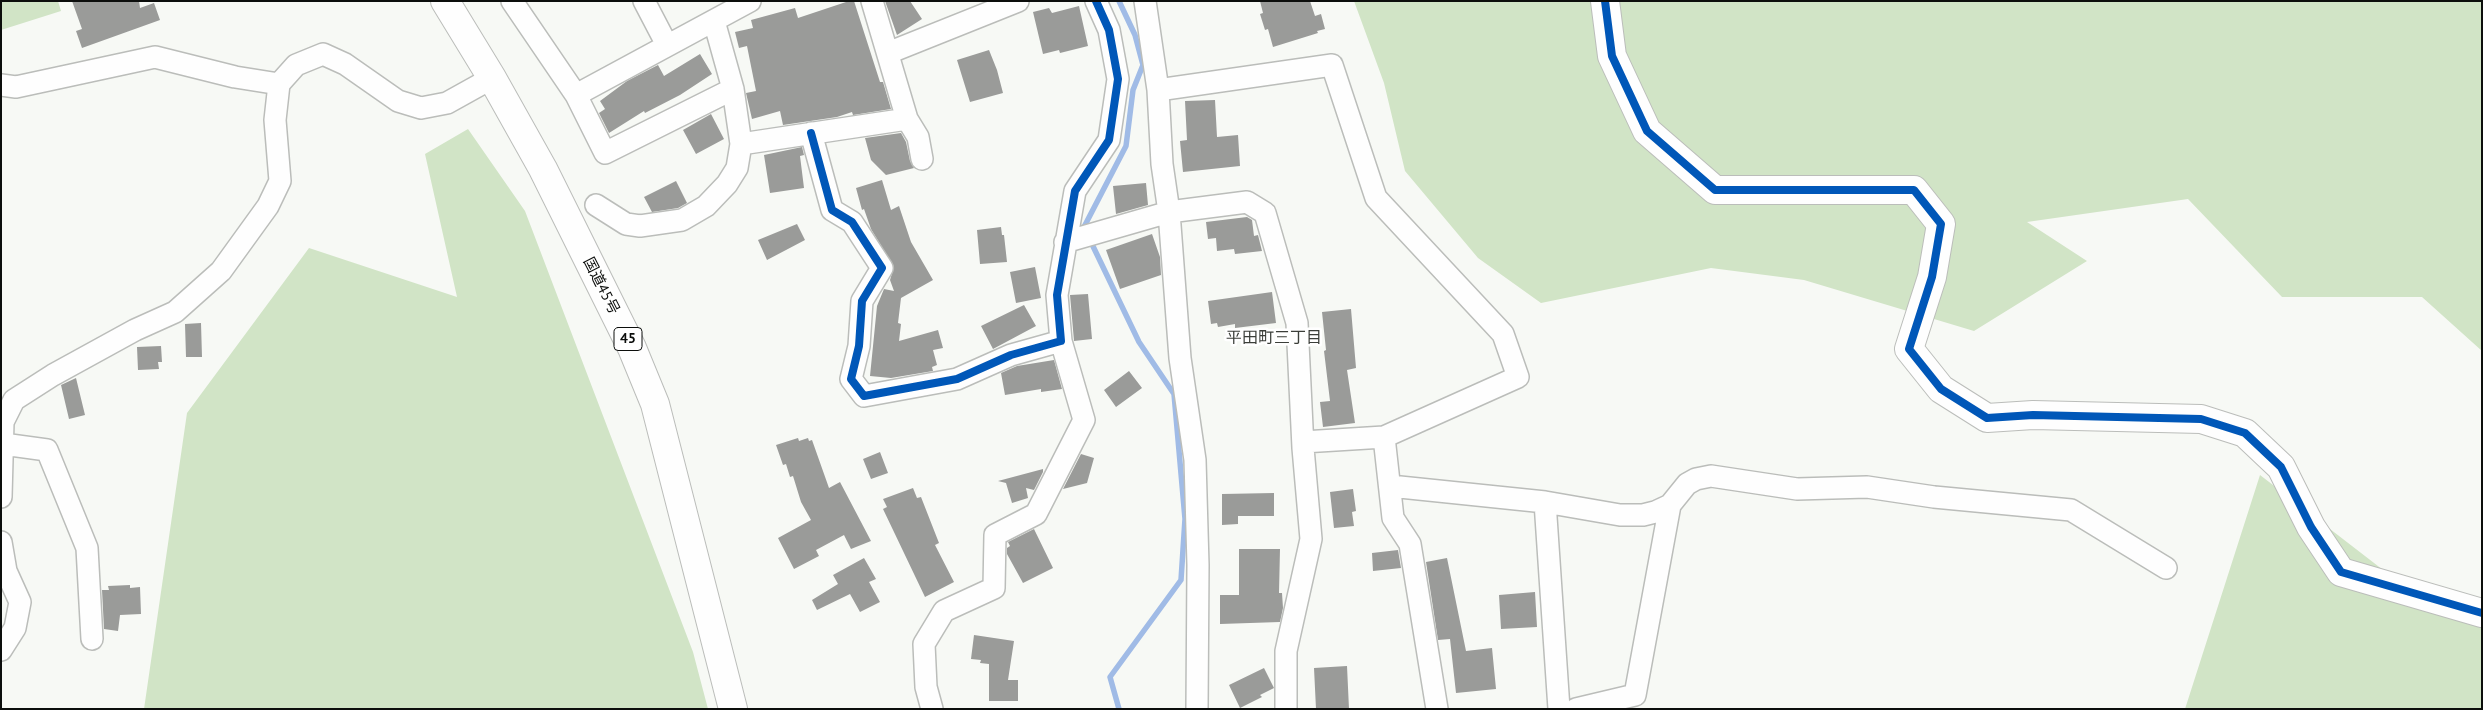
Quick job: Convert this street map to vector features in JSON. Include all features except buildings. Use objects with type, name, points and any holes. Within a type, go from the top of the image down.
[{"type":"main road","name":"国道45号","points":[[445,1],[492,78],[542,169],[632,348],[655,404],[733,709]]},
{"type":"main road","points":[[1606,1],[1612,56],[1647,131],[1715,190],[1914,190],[1941,224],[1932,278],[1909,349],[1941,389],[1987,418],[2033,415],[2202,419],[2245,433],[2281,467],[2311,527],[2341,572],[2482,613]]},
{"type":"street","points":[[512,1],[576,95],[605,153],[733,88]]},
{"type":"street","points":[[644,1],[668,45]]},
{"type":"street","points":[[576,95],[750,1]]},
{"type":"street","points":[[872,1],[907,119],[918,137],[922,159]]},
{"type":"street","points":[[888,53],[1018,1]]},
{"type":"street","points":[[932,709],[926,687],[924,644],[944,611],[994,588],[995,536],[1036,514],[1084,420],[1061,341],[1057,295],[1079,238],[1075,190],[1109,140],[1118,79],[1109,30],[1096,1]]},
{"type":"street","points":[[1145,1],[1158,90],[1162,164],[1169,212],[1180,358],[1195,460],[1198,565],[1197,709]]},
{"type":"street","points":[[596,205],[626,224],[640,226],[682,220],[706,206],[728,184],[737,168],[741,144],[733,88],[714,21]]},
{"type":"street","points":[[1,497],[3,422],[14,400],[52,374],[135,330],[175,312],[221,270],[268,206],[280,181],[275,120],[279,84],[296,65],[323,54],[345,64],[398,101],[421,108],[447,103],[492,78]]},
{"type":"street","points":[[1,86],[16,86],[164,59],[235,77],[279,84]]},
{"type":"street","points":[[1158,90],[1332,65],[1376,198],[1503,334],[1518,377],[1384,437],[1303,442]]},
{"type":"street","points":[[741,144],[907,119]]},
{"type":"street","points":[[811,133],[832,210],[852,222],[882,268],[862,301],[859,346],[851,379],[864,396],[957,379],[1011,355],[1061,341]]},
{"type":"street","points":[[1079,238],[1169,212],[1247,202],[1265,213],[1297,323],[1303,442],[1311,539],[1286,651],[1286,709]]},
{"type":"street","points":[[1384,437],[1393,518],[1410,544],[1437,709]]},
{"type":"street","points":[[3,444],[47,450],[87,548],[92,640]]},
{"type":"street","points":[[1390,486],[1545,502],[1620,515],[1643,515],[1656,512],[1670,505],[1688,484],[1696,479],[1711,476],[1797,489],[1867,487],[1934,497],[2071,510],[2166,568]]},
{"type":"street","points":[[1545,502],[1559,709]]},
{"type":"street","points":[[1576,709],[1636,695],[1670,505]]},
{"type":"street","points":[[1,542],[6,571],[20,602],[15,628],[1,650]]},
{"type":"green space","points":[[1,1],[58,1],[61,11],[1,30]]},
{"type":"green space","points":[[1354,1],[2482,1],[2482,351],[2422,297],[2282,297],[2188,199],[2027,222],[2087,261],[1974,331],[1804,280],[1711,268],[1541,303],[1478,258],[1405,171],[1384,83]]},
{"type":"green space","points":[[468,129],[525,211],[693,652],[708,709],[144,709],[187,413],[309,248],[457,297],[425,154]]},
{"type":"green space","points":[[2260,475],[2422,600],[2482,614],[2482,709],[2185,709]]},
{"type":"waterway","points":[[1086,232],[1084,227],[1126,146],[1133,90],[1143,65],[1135,35],[1119,1]]},
{"type":"waterway","points":[[1090,240],[1139,342],[1174,394],[1185,519],[1181,580],[1110,677],[1119,709]]},
{"type":"cycle path","points":[[811,133],[832,210],[852,222],[882,268],[862,301],[859,346],[851,379],[864,396],[957,379],[1011,355],[1061,341],[1057,295],[1075,191],[1109,140],[1118,79],[1109,30],[1096,1]]},
{"type":"cycle path","points":[[1605,1],[1612,56],[1647,131],[1715,190],[1914,190],[1941,224],[1932,277],[1909,349],[1941,389],[1987,418],[2033,415],[2201,419],[2245,433],[2281,467],[2311,527],[2341,572],[2482,613]]},
{"type":"district","name":"平田町三丁目","points":[[1274,338]]}]
